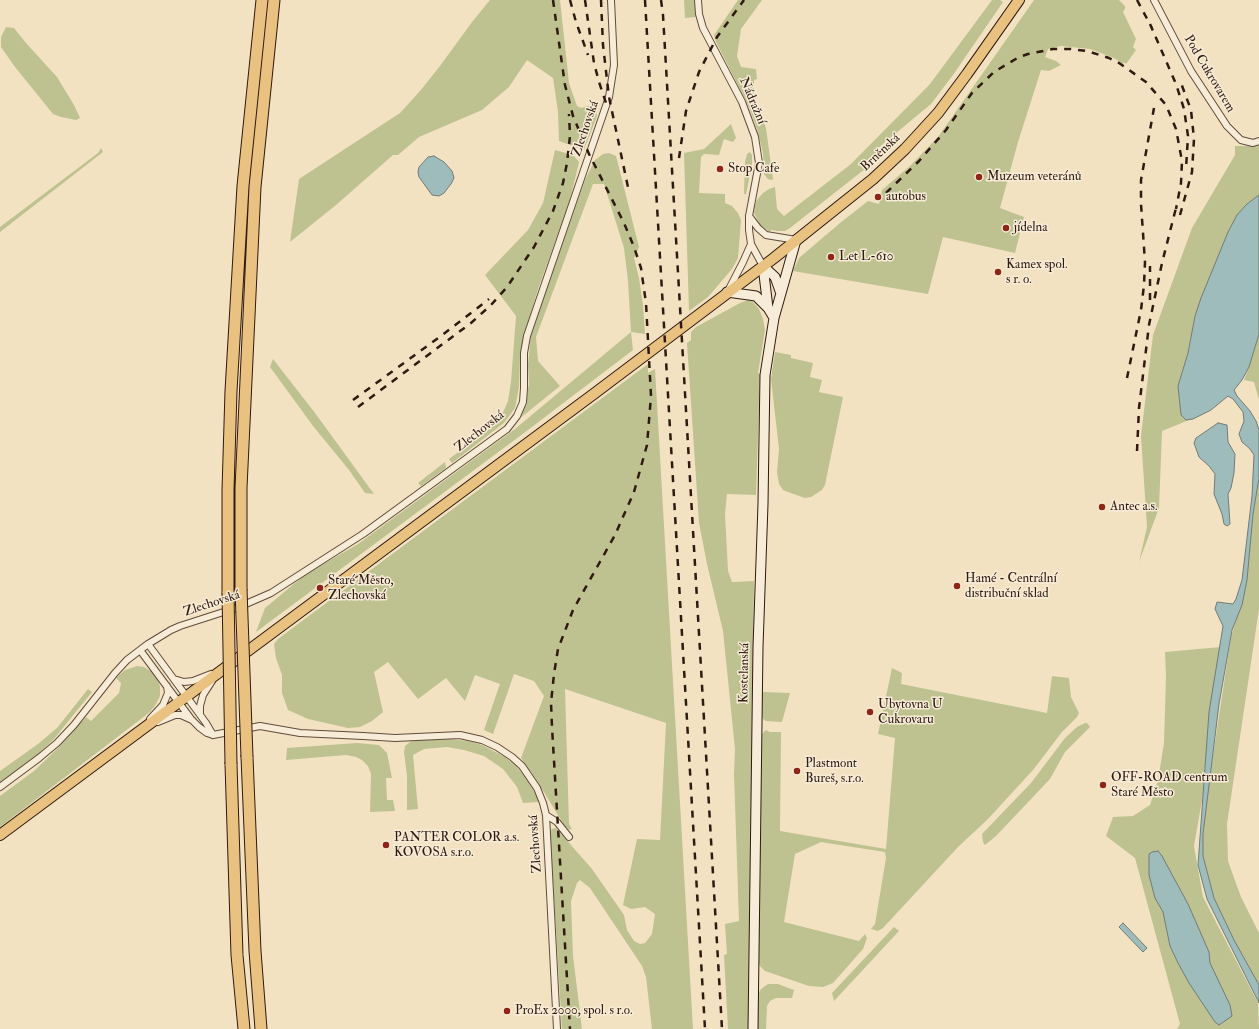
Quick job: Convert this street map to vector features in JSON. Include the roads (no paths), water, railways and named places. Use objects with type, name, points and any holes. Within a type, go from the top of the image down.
[{"type":"highway","points":[[244,1029],[237,955],[231,764],[228,490],[232,376],[243,186],[262,0]]},
{"type":"highway","points":[[261,1029],[255,951],[247,757],[241,589],[241,480],[255,187],[274,0]]},
{"type":"main road","name":"Brněnská","points":[[0,835],[595,393],[763,266],[877,175],[920,133],[967,74],[1019,0]]},
{"type":"main road","name":"Kostelanská","points":[[753,1029],[758,647],[765,375],[780,291],[796,240]]},
{"type":"main road","points":[[763,266],[775,277],[780,291]]},
{"type":"main road","points":[[763,266],[768,308]]},
{"type":"main road","points":[[727,292],[756,296],[768,308],[774,318]]},
{"type":"street","name":"Zlechovská","points":[[0,788],[58,743],[115,673],[127,660],[148,644],[180,626],[253,602],[276,590],[369,530],[507,429],[517,416],[523,402],[524,353],[527,336],[609,97],[614,65],[611,0]]},
{"type":"street","name":"Nádražní","points":[[698,0],[699,14],[703,28],[742,102],[757,148],[759,159],[758,170],[749,216],[749,230],[751,244],[763,266]]},
{"type":"street","name":"Pod Cukrovarem","points":[[1154,0],[1191,71],[1227,126],[1236,137],[1241,140],[1253,143],[1259,141]]},
{"type":"street","points":[[749,216],[758,228],[766,235],[796,240]]},
{"type":"street","name":"Nádražní","points":[[727,292],[751,244]]},
{"type":"street","points":[[148,644],[174,679],[193,720]]},
{"type":"street","points":[[140,650],[167,685],[200,714],[213,735]]},
{"type":"street","points":[[174,679],[184,682],[193,681],[220,671]]},
{"type":"street","points":[[200,714],[200,706],[203,695],[208,685],[220,671]]},
{"type":"street","points":[[130,738],[163,705],[168,692],[167,685]]},
{"type":"street","points":[[130,738],[150,726],[175,715],[181,715],[193,720],[207,733],[213,735]]},
{"type":"street","name":"Zlechovská","points":[[213,735],[260,726],[300,733],[395,738],[460,735],[482,740],[497,747],[512,757],[528,773],[537,788],[544,803],[546,815],[557,1029]]},
{"type":"street","points":[[546,815],[557,822],[568,836]]},
{"type":"water","points":[[434,156],[444,162],[452,171],[454,178],[444,193],[439,196],[432,195],[419,177],[418,172],[419,167],[428,157]]},
{"type":"water","points":[[1259,195],[1259,334],[1249,367],[1242,380],[1234,390],[1237,396],[1250,411],[1259,430],[1259,478],[1253,514],[1247,580],[1242,605],[1232,630],[1219,704],[1203,834],[1203,856],[1214,898],[1234,940],[1259,985],[1259,1003],[1207,899],[1198,865],[1209,712],[1223,626],[1215,609],[1217,602],[1233,604],[1242,580],[1252,496],[1254,455],[1242,442],[1239,434],[1244,421],[1243,412],[1233,399],[1228,396],[1211,410],[1193,419],[1186,420],[1181,415],[1178,386],[1188,353],[1195,316],[1228,232],[1237,215],[1247,204]]},
{"type":"water","points":[[1218,423],[1227,425],[1228,442],[1235,454],[1234,473],[1231,488],[1228,494],[1230,524],[1227,526],[1224,524],[1222,514],[1214,494],[1215,474],[1199,457],[1194,443],[1196,438]]},
{"type":"water","points":[[1158,851],[1188,904],[1209,952],[1210,963],[1230,1005],[1232,1016],[1219,1025],[1215,1022],[1189,983],[1170,946],[1163,912],[1155,898],[1149,875],[1149,854]]},
{"type":"water","points":[[1123,923],[1147,948],[1143,952],[1119,927]]},
{"type":"railway","points":[[553,0],[565,85],[573,116],[589,154],[624,223],[641,268],[646,303],[651,396],[647,445],[634,492],[615,535],[573,610],[558,649],[554,674],[551,703],[552,727],[570,1029]]},
{"type":"railway","points":[[570,0],[588,55]]},
{"type":"railway","points":[[585,0],[594,63],[606,103]]},
{"type":"railway","points":[[601,0],[603,45],[609,97],[629,192]]},
{"type":"railway","points":[[645,0],[705,1029]]},
{"type":"railway","points":[[661,0],[722,1029]]},
{"type":"railway","points":[[679,158],[686,111],[699,72],[717,37],[744,0]]},
{"type":"railway","points":[[1137,0],[1152,28]]},
{"type":"railway","points":[[1150,24],[1176,84],[1184,109],[1188,136],[1186,169]]},
{"type":"railway","points":[[886,193],[919,161],[946,130],[972,93],[994,72],[1019,57],[1028,54],[1053,49],[1071,49],[1087,51],[1119,63],[1146,82],[1166,105],[1176,129],[1182,161],[1181,183],[1176,209]]},
{"type":"railway","points":[[1180,215],[1192,172],[1194,139],[1191,110],[1181,83]]},
{"type":"railway","points":[[1127,378],[1141,310],[1144,285],[1145,262],[1141,180],[1154,108]]},
{"type":"railway","points":[[358,407],[471,323],[491,305],[507,287],[534,247],[553,211],[563,183],[567,163],[570,136],[569,114]]},
{"type":"railway","points":[[1137,451],[1139,408],[1149,325],[1162,263],[1177,204]]},
{"type":"railway","points":[[1150,266],[1150,300]]},
{"type":"railway","points":[[353,400],[489,299]]},
{"type":"place","name":"Stop Cafe","points":[[720,169]]},
{"type":"place","name":"Muzeum veteránů","points":[[979,177]]},
{"type":"place","name":"autobus","points":[[878,197]]},
{"type":"place","name":"jídelna","points":[[1006,228]]},
{"type":"place","name":"Let L-610","points":[[831,257]]},
{"type":"place","name":"Kamex spol. s r. o.","points":[[998,272]]},
{"type":"place","name":"Antec a.s.","points":[[1102,507]]},
{"type":"place","name":"Hamé - Centrální distribuční sklad","points":[[957,586]]},
{"type":"place","name":"Staré Město, Zlechovská","points":[[320,588]]},
{"type":"place","name":"Ubytovna U Cukrovaru","points":[[870,712]]},
{"type":"place","name":"Plastmont Bureš, s.r.o.","points":[[797,771]]},
{"type":"place","name":"OFF-ROAD centrum Staré Město","points":[[1103,785]]},
{"type":"place","name":"PANTER COLOR a.s. KOVOSA s.r.o.","points":[[386,845]]},
{"type":"place","name":"ProEx 2000, spol. s r.o.","points":[[507,1011]]}]
